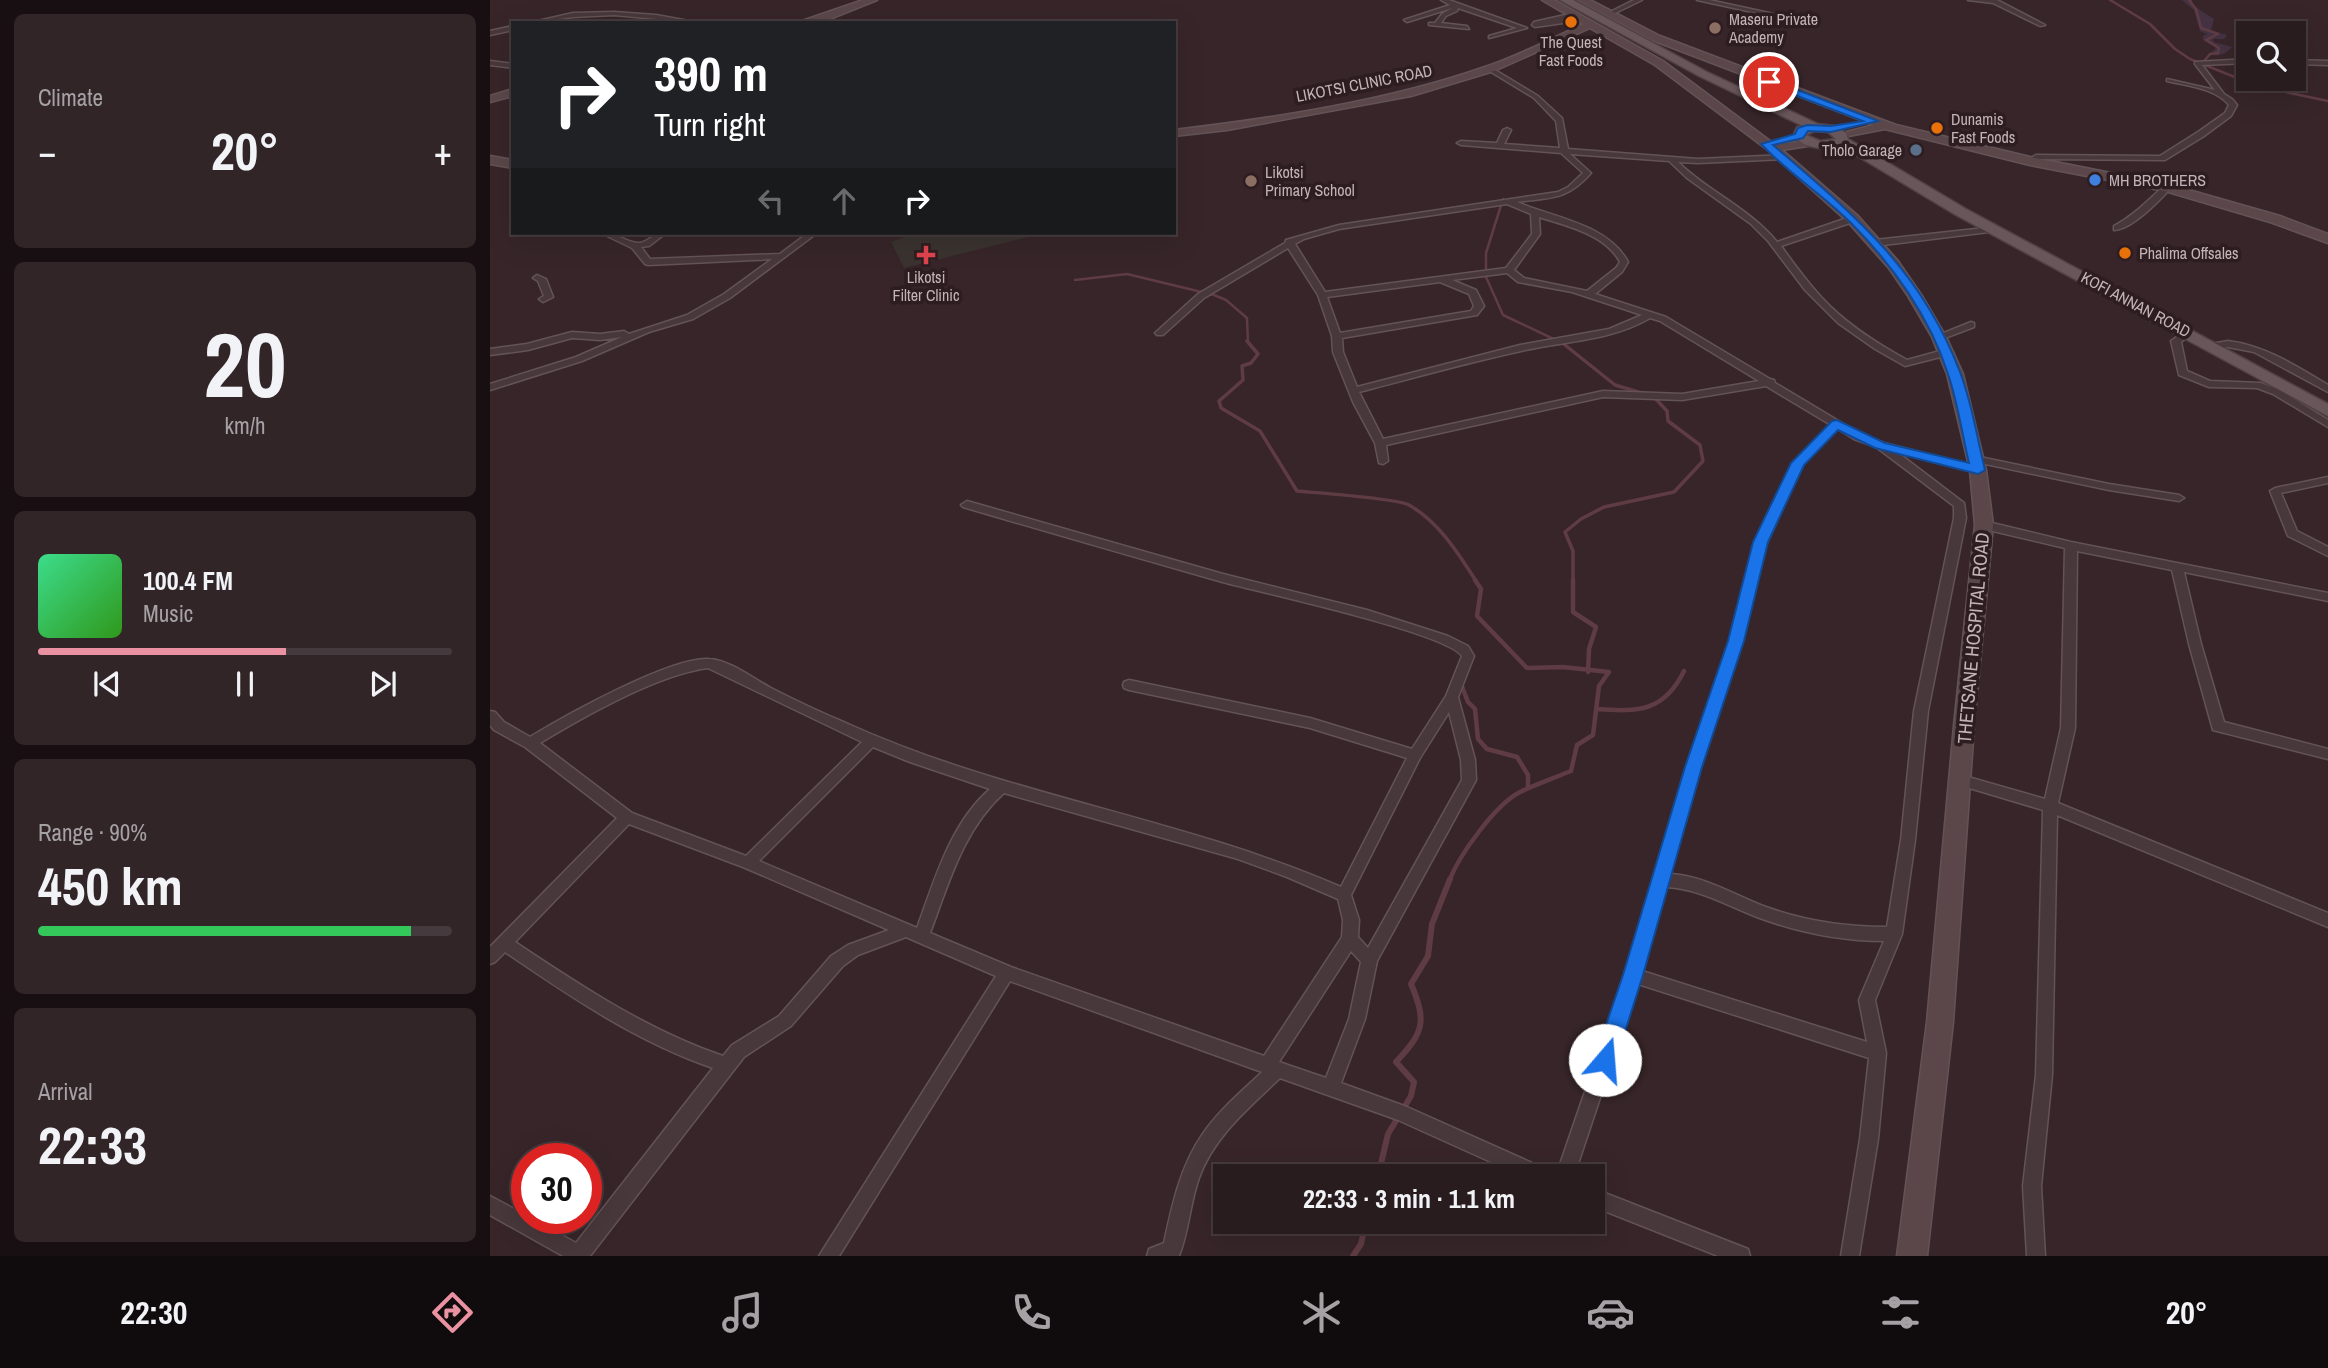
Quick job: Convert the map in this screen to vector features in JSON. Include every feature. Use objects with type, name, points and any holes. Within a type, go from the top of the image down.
[{"type":"main road","points":[[1565,0],[1827,145],[1838,135]]},
{"type":"main road","points":[[1806,134],[1838,135]]},
{"type":"main road","name":"KOFI ANNAN ROAD","points":[[1838,135],[1943,201]]},
{"type":"main road","name":"KOFI ANNAN ROAD","points":[[1827,145],[1943,201],[2214,346],[2328,411]]},
{"type":"street","points":[[810,21],[871,0]]},
{"type":"street","points":[[1444,0],[1533,31]]},
{"type":"street","name":"THETSANE HOSPITAL ROAD","points":[[1547,0],[1659,63],[1773,150],[1853,219],[1915,296],[1955,374],[1977,464],[1984,525],[1940,1022],[1912,1256]]},
{"type":"street","points":[[1583,0],[1667,43],[1879,124],[1929,139],[2167,188],[2275,219],[2328,239]]},
{"type":"street","points":[[1609,14],[1639,0]]},
{"type":"street","points":[[1700,0],[1799,20]]},
{"type":"street","points":[[1971,0],[1993,0],[2042,25]]},
{"type":"street","points":[[1407,20],[1457,5]]},
{"type":"street","points":[[1457,5],[1455,10],[1434,24],[1467,28]]},
{"type":"street","points":[[539,21],[559,15],[580,14],[666,17],[687,21]]},
{"type":"street","points":[[1559,18],[1574,15]]},
{"type":"street","name":"LIKOTSI CLINIC ROAD","points":[[1176,133],[1214,129],[1407,93],[1490,69],[1592,24]]},
{"type":"street","points":[[1491,37],[1521,27]]},
{"type":"street","points":[[491,32],[511,28]]},
{"type":"street","points":[[2221,93],[2197,63],[2236,62]]},
{"type":"street","points":[[2306,62],[2328,63]]},
{"type":"street","points":[[490,63],[511,66]]},
{"type":"street","points":[[1160,333],[1201,296],[1289,242],[1339,227],[1503,200],[1560,194],[1571,189],[1587,173],[1565,153],[1559,120],[1536,97],[1490,69]]},
{"type":"street","points":[[2030,161],[2036,157],[2162,158],[2228,114],[2233,105],[2231,99],[2221,93],[2169,80]]},
{"type":"street","points":[[490,99],[511,93]]},
{"type":"street","points":[[1838,135],[1879,124]]},
{"type":"street","points":[[1499,146],[1507,131]]},
{"type":"street","points":[[1461,143],[1671,159],[1773,150],[1806,134]]},
{"type":"street","points":[[1671,159],[1691,180],[1745,214],[1776,245],[1808,288],[1847,328],[1905,363],[1917,362],[1934,354],[1942,345],[1971,325]]},
{"type":"street","points":[[490,160],[511,164]]},
{"type":"street","points":[[2117,228],[2137,216],[2167,188]]},
{"type":"street","points":[[1503,200],[1595,234],[1622,254],[1624,262],[1619,270],[1589,294]]},
{"type":"street","points":[[1322,295],[1508,270],[1536,234],[1535,213]]},
{"type":"street","points":[[1776,245],[1853,219]]},
{"type":"street","points":[[1875,243],[1994,229]]},
{"type":"street","points":[[610,235],[635,246],[648,262],[781,256]]},
{"type":"street","points":[[635,246],[646,244],[659,235]]},
{"type":"street","points":[[490,387],[579,359],[646,330],[690,317],[727,296],[810,235]]},
{"type":"street","points":[[1289,242],[1322,295],[1337,336],[1338,352],[1380,443],[1382,461]]},
{"type":"street","points":[[1508,270],[1521,280],[1589,294],[1685,330],[1857,437],[1880,446],[2179,498]]},
{"type":"street","points":[[537,278],[542,279],[550,297],[543,299]]},
{"type":"street","points":[[1337,336],[1468,315],[1477,311],[1478,298],[1473,292],[1441,279]]},
{"type":"street","points":[[1355,390],[1546,342],[1592,336],[1624,328],[1648,315]]},
{"type":"street","points":[[490,352],[528,347],[572,335],[600,337],[646,330]]},
{"type":"street","points":[[2188,332],[2176,341],[2182,373],[2209,384],[2258,385],[2276,392],[2328,424]]},
{"type":"street","points":[[2214,346],[2225,343],[2242,344],[2328,389]]},
{"type":"street","points":[[1380,443],[1604,394],[1682,397],[1771,382]]},
{"type":"street","points":[[1568,1164],[1633,975],[1693,767],[1736,641],[1761,542],[1798,463],[1837,424]]},
{"type":"street","points":[[1850,1256],[1869,1139],[1878,1053],[1867,1000],[1894,934],[1908,840],[1921,711],[1960,518],[1960,505],[1880,446]]},
{"type":"street","points":[[2328,480],[2275,491],[2292,533],[2328,552]]},
{"type":"street","points":[[967,505],[1211,575],[1363,614],[1444,639],[1464,649],[1468,656],[1452,697],[1415,755],[1344,895],[1351,920],[1350,939],[1272,1068],[1200,1154],[1182,1201],[1170,1254]]},
{"type":"street","points":[[1984,525],[2071,546],[2328,597]]},
{"type":"street","points":[[2036,1256],[2032,1186],[2044,1075],[2050,806],[2068,728],[2071,546]]},
{"type":"street","points":[[2177,566],[2194,644],[2218,726],[2328,754]]},
{"type":"street","points":[[530,743],[564,721],[682,668],[710,663],[821,718],[915,758],[1002,787],[1112,816],[1253,860],[1344,895]]},
{"type":"street","points":[[1129,685],[1310,723],[1415,755]]},
{"type":"street","points":[[1330,1089],[1357,1019],[1369,960],[1469,780],[1468,760],[1452,697]]},
{"type":"street","points":[[490,716],[499,726],[530,743],[627,817],[748,863],[1007,974],[1401,1113],[1515,1164]]},
{"type":"street","points":[[748,863],[872,740]]},
{"type":"street","points":[[1961,780],[2050,806],[2328,920]]},
{"type":"street","points":[[490,1205],[580,1255],[738,1051],[785,1021],[837,961],[853,950],[914,933],[962,833],[985,799],[1002,787]]},
{"type":"street","points":[[490,957],[627,817]]},
{"type":"street","points":[[1661,880],[1688,881],[1720,892],[1762,912],[1837,931],[1894,934]]},
{"type":"street","points":[[1350,939],[1369,960]]},
{"type":"street","points":[[504,943],[586,999],[697,1056],[726,1065]]},
{"type":"street","points":[[828,1256],[1007,974]]},
{"type":"street","points":[[1633,975],[1878,1053]]},
{"type":"street","points":[[1605,1202],[1741,1256]]},
{"type":"shaded area","points":[[2182,0],[2192,0],[2192,5],[2214,19],[2211,30],[2227,35],[2224,39],[2213,39],[2214,42],[2232,47],[2219,55],[2210,54],[2216,48],[2203,40],[2203,36],[2207,34],[2200,31],[2194,10]]},
{"type":"shaded area","name":"Likotsi Filter Clinic","points":[[910,235],[1036,235],[904,268],[891,242]]},
{"type":"waterway","points":[[2110,0],[2150,24],[2175,49],[2190,59],[2257,86],[2328,101]]},
{"type":"waterway","points":[[2189,0],[2196,9],[2201,28],[2218,34],[2206,40],[2219,48],[2218,53],[2210,54],[2204,61],[2208,65]]},
{"type":"waterway","points":[[1503,199],[1486,253],[1486,277],[1503,315],[1562,343]]},
{"type":"waterway","points":[[1075,280],[1127,274],[1214,295],[1226,300],[1247,318],[1248,342]]},
{"type":"waterway","points":[[1560,341],[1615,385],[1645,394]]},
{"type":"waterway","points":[[1248,342],[1258,354],[1251,363],[1242,366],[1243,380],[1219,401],[1221,408],[1260,431],[1297,491],[1373,498],[1409,505],[1439,529],[1476,581]]},
{"type":"waterway","points":[[1588,670],[1589,649],[1596,627],[1573,612],[1573,551],[1565,532],[1581,519],[1604,507],[1674,492],[1703,461],[1700,445],[1668,421],[1667,411],[1654,397]]},
{"type":"waterway","points":[[1475,580],[1481,589],[1477,616],[1527,668],[1588,670]]},
{"type":"waterway","points":[[1449,881],[1470,844],[1510,798],[1571,771],[1577,745],[1593,735],[1599,686],[1609,672],[1588,670]]},
{"type":"waterway","points":[[1597,709],[1637,709],[1658,702],[1668,695],[1684,671]]},
{"type":"waterway","points":[[1461,684],[1468,702],[1475,709],[1478,739],[1487,749],[1517,757],[1528,775],[1528,788]]},
{"type":"waterway","points":[[1381,1164],[1388,1134],[1411,1096],[1414,1082],[1396,1062],[1412,1042],[1420,1026],[1421,1017],[1411,984],[1428,956],[1432,924],[1450,879]]},
{"type":"waterway","points":[[1353,1256],[1361,1244],[1363,1234]]},
{"type":"place","name":"The Quest Fast Foods","points":[[1571,22]]},
{"type":"place","name":"Maseru Private Academy","points":[[1715,28]]},
{"type":"place","name":"Dunamis Fast Foods","points":[[1937,128]]},
{"type":"place","name":"Tholo Garage","points":[[1916,150]]},
{"type":"place","name":"MH BROTHERS","points":[[2095,180]]},
{"type":"place","name":"Likotsi Primary School","points":[[1251,181]]},
{"type":"place","name":"Phalima Offsales","points":[[2125,253]]},
{"type":"place","name":"Likotsi Filter Clinic","points":[[926,255]]},
{"type":"route","points":[[1605,1060],[1633,975],[1693,767],[1736,641],[1761,542],[1798,463],[1837,424],[1857,437],[1880,446],[1978,470],[1955,374],[1939,337],[1915,296],[1893,264],[1853,219],[1766,144],[1800,136],[1801,130],[1807,128],[1831,129],[1873,121],[1769,82]]}]
